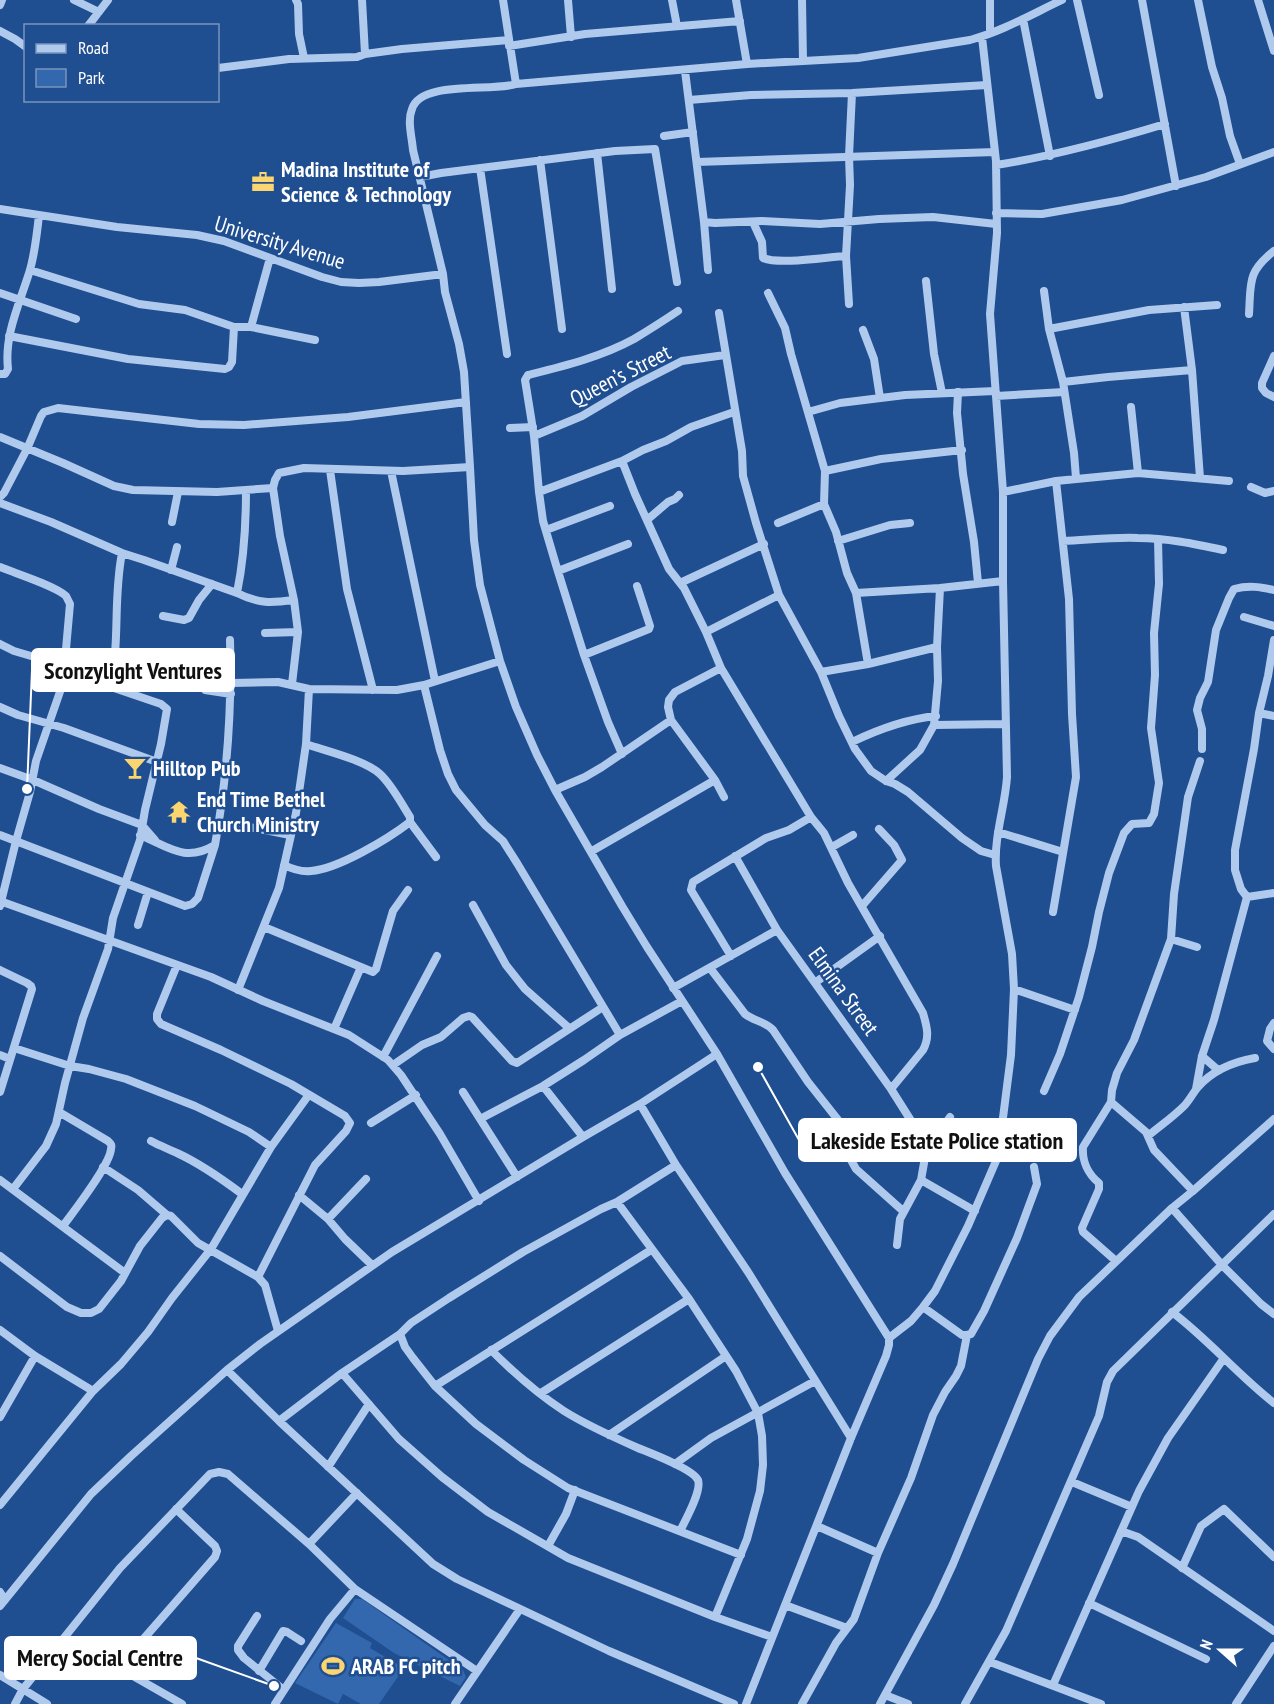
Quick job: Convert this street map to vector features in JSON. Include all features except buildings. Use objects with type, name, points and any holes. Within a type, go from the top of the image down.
[{"type":"street","points":[[0,6],[2,0]]},
{"type":"street","points":[[74,0],[99,12]]},
{"type":"street","points":[[90,24],[108,0]]},
{"type":"street","points":[[296,0],[304,58]]},
{"type":"street","points":[[362,0],[365,54]]},
{"type":"street","points":[[503,0],[516,84]]},
{"type":"street","points":[[568,0],[570,37]]},
{"type":"street","points":[[672,0],[677,26]]},
{"type":"street","points":[[736,0],[747,64]]},
{"type":"street","points":[[802,0],[803,61]]},
{"type":"street","points":[[889,1338],[911,1321],[935,1291],[975,1211],[999,1149],[1011,1055],[1014,989],[1012,954],[995,855],[1006,795],[1003,492],[990,314],[996,224],[996,165],[987,85],[986,35],[990,0]]},
{"type":"street","points":[[746,1704],[851,1438],[886,1356],[889,1338],[785,1173],[717,1054],[628,917],[555,790],[516,707],[500,661],[480,585],[474,540],[464,372],[413,150],[411,111],[415,103],[425,95],[442,91],[747,64],[858,58],[970,40],[1023,19],[1062,0]]},
{"type":"street","points":[[1077,0],[1098,95]]},
{"type":"street","points":[[1142,0],[1176,186]]},
{"type":"street","points":[[1198,0],[1212,67],[1222,98],[1230,136],[1240,164]]},
{"type":"street","points":[[1258,0],[1274,51]]},
{"type":"street","points":[[1023,19],[1050,156]]},
{"type":"street","points":[[219,68],[304,58],[357,57],[365,54],[740,21]]},
{"type":"street","points":[[0,31],[24,46]]},
{"type":"street","points":[[685,70],[708,270]]},
{"type":"street","points":[[689,100],[751,95],[852,93],[987,85]]},
{"type":"street","points":[[849,304],[846,256],[852,93]]},
{"type":"street","points":[[996,165],[1090,147],[1165,124]]},
{"type":"street","points":[[664,136],[693,132]]},
{"type":"street","points":[[420,177],[540,160],[653,148],[677,282]]},
{"type":"street","points":[[696,162],[995,152]]},
{"type":"street","points":[[996,213],[1042,214],[1122,201],[1206,177],[1274,152]]},
{"type":"street","points":[[597,153],[612,289]]},
{"type":"street","points":[[540,160],[562,329]]},
{"type":"street","points":[[480,168],[507,354]]},
{"type":"street","name":"University Avenue","points":[[0,209],[128,229],[208,237],[341,282],[379,282],[443,274]]},
{"type":"street","points":[[0,374],[4,374],[8,369],[3,352],[30,270],[39,215]]},
{"type":"street","points":[[704,222],[798,224],[933,217],[996,224]]},
{"type":"street","points":[[753,222],[762,242],[763,258],[767,260],[846,256]]},
{"type":"street","points":[[1249,314],[1251,278],[1260,262],[1274,251]]},
{"type":"street","points":[[251,327],[270,258]]},
{"type":"street","points":[[30,270],[139,304],[185,310],[234,327],[251,327],[315,340]]},
{"type":"street","points":[[926,282],[934,354],[942,393]]},
{"type":"street","points":[[1044,291],[1049,328],[1063,382],[1076,478]]},
{"type":"street","points":[[768,292],[785,328],[825,471],[824,504],[856,593],[868,664]]},
{"type":"street","points":[[0,293],[76,319]]},
{"type":"street","points":[[1049,328],[1149,310],[1217,305]]},
{"type":"street","points":[[1184,307],[1192,370],[1200,478]]},
{"type":"street","points":[[622,754],[584,655],[546,530],[538,492],[533,427],[525,378],[528,375],[565,366],[611,349],[633,339],[678,312]]},
{"type":"street","points":[[719,313],[742,451],[743,476],[756,523],[779,595],[821,672],[852,742],[871,771],[908,792],[962,838],[981,851],[995,855]]},
{"type":"street","points":[[9,336],[128,359],[225,369],[232,362],[234,327]]},
{"type":"street","points":[[863,330],[874,359],[880,398]]},
{"type":"street","name":"Queen’s Street","points":[[534,436],[582,416],[682,361],[725,355]]},
{"type":"street","points":[[1274,356],[1262,388],[1274,397]]},
{"type":"street","points":[[1063,382],[1192,370]]},
{"type":"street","points":[[958,392],[957,413],[964,490],[974,542],[978,583]]},
{"type":"street","points":[[808,412],[840,403],[942,393],[1064,392]]},
{"type":"street","points":[[12,507],[2,495],[27,449],[41,416],[44,412],[58,408],[199,424],[244,425],[348,417],[466,402]]},
{"type":"street","points":[[1131,407],[1138,473]]},
{"type":"street","points":[[538,492],[622,461],[691,427],[734,412]]},
{"type":"street","points":[[510,428],[533,427]]},
{"type":"street","points":[[0,437],[114,486],[133,490],[217,492],[273,488]]},
{"type":"street","points":[[825,471],[881,459],[962,450]]},
{"type":"street","points":[[622,461],[669,569],[680,583],[706,632],[721,668],[811,817],[824,833],[848,883],[923,1013],[928,1034],[927,1042],[891,1089]]},
{"type":"street","points":[[292,684],[298,632],[273,488],[279,473],[304,468],[390,471],[471,466]]},
{"type":"street","points":[[330,470],[347,589],[373,690]]},
{"type":"street","points":[[390,471],[435,681]]},
{"type":"street","points":[[1003,492],[1076,478],[1138,473],[1229,481]]},
{"type":"street","points":[[1053,912],[1076,777],[1069,599],[1056,481]]},
{"type":"street","points":[[1251,487],[1266,493],[1274,491]]},
{"type":"street","points":[[237,593],[243,555],[246,490]]},
{"type":"street","points":[[172,522],[178,492]]},
{"type":"street","points":[[647,520],[679,495]]},
{"type":"street","points":[[0,502],[122,553],[237,593],[250,600],[261,603],[294,600]]},
{"type":"street","points":[[778,523],[824,504]]},
{"type":"street","points":[[546,530],[610,506]]},
{"type":"street","points":[[838,541],[890,525],[910,523]]},
{"type":"street","points":[[1063,541],[1158,539],[1223,550]]},
{"type":"street","points":[[1044,1092],[1075,1010],[1092,947],[1103,891],[1124,833],[1134,822],[1149,823],[1154,814],[1159,776],[1151,728],[1155,675],[1154,633],[1159,584],[1158,539]]},
{"type":"street","points":[[558,572],[628,544]]},
{"type":"street","points":[[680,583],[764,544]]},
{"type":"street","points":[[171,570],[177,547]]},
{"type":"street","points":[[111,687],[115,669],[116,593],[122,553]]},
{"type":"street","points":[[0,567],[25,576],[67,597],[70,604],[64,677],[36,761],[1,903],[211,977],[349,1035],[393,1065],[416,1095],[479,1201]]},
{"type":"street","points":[[856,593],[940,588],[1003,581]]},
{"type":"street","points":[[163,616],[184,620],[189,618],[199,600],[212,584]]},
{"type":"street","points":[[584,655],[649,630],[650,626],[638,586]]},
{"type":"street","points":[[1202,749],[1202,729],[1197,710],[1208,681],[1216,630],[1229,598],[1234,590],[1243,587],[1253,586],[1274,590]]},
{"type":"street","points":[[886,781],[920,750],[934,725],[938,681],[940,588]]},
{"type":"street","points":[[706,632],[779,595]]},
{"type":"street","points":[[1244,617],[1274,626]]},
{"type":"street","points":[[265,633],[298,632]]},
{"type":"street","points":[[0,835],[185,906],[192,904],[198,898],[215,845],[219,823],[231,694],[230,640]]},
{"type":"street","points":[[1247,897],[1241,889],[1235,870],[1236,850],[1274,640]]},
{"type":"street","points":[[0,644],[65,666]]},
{"type":"street","points":[[821,672],[868,664],[937,647]]},
{"type":"street","points":[[231,683],[278,682],[309,689],[397,690],[424,685],[500,661]]},
{"type":"street","points":[[721,668],[680,689],[672,695],[668,707],[671,720],[724,796]]},
{"type":"street","points":[[203,675],[205,690],[231,694]]},
{"type":"street","points":[[13,1189],[46,1146],[56,1124],[83,1018],[104,963],[113,918],[140,835],[166,721],[166,706],[111,687],[64,677]]},
{"type":"street","points":[[424,685],[440,750],[456,790],[485,825],[503,842],[517,862],[620,1035]]},
{"type":"street","points":[[238,990],[279,888],[300,793],[309,689]]},
{"type":"street","points":[[0,707],[157,762]]},
{"type":"street","points":[[1259,713],[1274,716]]},
{"type":"street","points":[[852,742],[906,721],[936,716]]},
{"type":"street","points":[[555,790],[585,777],[671,720]]},
{"type":"street","points":[[934,725],[1005,724]]},
{"type":"street","points":[[306,744],[359,762],[381,775],[410,817],[410,822],[436,857]]},
{"type":"street","points":[[1116,1262],[1083,1232],[1082,1228],[1099,1189],[1099,1183],[1091,1176],[1086,1166],[1083,1147],[1112,1102],[1112,1090],[1117,1073],[1134,1040],[1171,939],[1174,894],[1188,797],[1200,761]]},
{"type":"street","points":[[0,768],[142,825],[156,842]]},
{"type":"street","points":[[592,851],[715,780]]},
{"type":"street","points":[[731,956],[691,890],[693,882],[766,838],[789,830],[811,817]]},
{"type":"street","points":[[284,865],[312,872],[345,862],[410,822]]},
{"type":"street","points":[[219,823],[290,835]]},
{"type":"street","points":[[862,906],[902,860],[894,845],[879,829]]},
{"type":"street","points":[[998,832],[1063,852]]},
{"type":"street","points":[[140,835],[187,854],[197,853],[215,845]]},
{"type":"street","points":[[832,848],[853,835]]},
{"type":"street","name":"Elmina Street","points":[[735,856],[777,930],[891,1089],[927,1146]]},
{"type":"street","points":[[264,927],[374,972],[393,911],[408,890]]},
{"type":"street","points":[[138,925],[148,892]]},
{"type":"street","points":[[1247,897],[1274,892]]},
{"type":"street","points":[[1196,1089],[1202,1056],[1247,897]]},
{"type":"street","points":[[473,905],[506,965],[525,989],[569,1028]]},
{"type":"street","points":[[674,988],[777,930]]},
{"type":"street","points":[[816,982],[880,936]]},
{"type":"street","points":[[1171,939],[1197,947]]},
{"type":"street","points":[[383,1057],[437,956]]},
{"type":"street","points":[[177,965],[157,1014],[157,1019],[161,1024],[291,1084],[345,1116],[350,1123],[346,1131],[315,1165],[258,1276]]},
{"type":"street","points":[[334,1029],[361,967]]},
{"type":"street","points":[[710,968],[745,1014],[771,1026],[814,1090],[846,1130],[849,1137],[846,1151],[856,1169],[903,1211]]},
{"type":"street","points":[[0,970],[27,983],[32,989],[0,1092]]},
{"type":"street","points":[[1014,989],[1075,1010]]},
{"type":"street","points":[[480,1119],[543,1086],[620,1035],[682,1001]]},
{"type":"street","points":[[393,1065],[422,1045],[441,1036],[466,1016],[472,1017],[512,1062],[517,1063],[603,1007]]},
{"type":"street","points":[[1274,1023],[1267,1035],[1267,1041],[1274,1049]]},
{"type":"street","points":[[14,1048],[70,1066],[126,1079],[249,1132],[271,1147]]},
{"type":"street","points":[[2,1603],[91,1494],[131,1455],[227,1370],[278,1331],[392,1252],[640,1104],[717,1054]]},
{"type":"street","points":[[0,1055],[10,1059]]},
{"type":"street","points":[[1202,1056],[1218,1070]]},
{"type":"street","points":[[1148,1136],[1186,1104],[1206,1078],[1218,1070],[1255,1058]]},
{"type":"street","points":[[543,1086],[583,1137]]},
{"type":"street","points":[[464,1092],[517,1177]]},
{"type":"street","points":[[371,1123],[416,1095]]},
{"type":"street","points":[[0,1504],[93,1391],[121,1364],[148,1332],[211,1249],[271,1147],[308,1096]]},
{"type":"street","points":[[1112,1102],[1137,1123],[1148,1136],[1154,1150],[1193,1191]]},
{"type":"street","points":[[640,1104],[676,1165],[748,1272],[851,1438]]},
{"type":"street","points":[[59,1112],[111,1145],[111,1151],[103,1167],[63,1226]]},
{"type":"street","points":[[897,1245],[900,1219],[921,1180],[927,1146],[950,1117]]},
{"type":"street","points":[[880,1704],[954,1564],[1046,1343],[1079,1297],[1172,1208],[1274,1119]]},
{"type":"street","points":[[151,1141],[203,1167],[242,1194]]},
{"type":"street","points":[[279,1421],[440,1304],[523,1252],[617,1202],[676,1165]]},
{"type":"street","points":[[103,1167],[138,1190],[171,1216],[198,1243],[258,1276],[265,1285],[278,1331]]},
{"type":"street","points":[[967,1335],[971,1334],[984,1311],[1017,1238],[1037,1184],[1034,1167]]},
{"type":"street","points":[[328,1219],[366,1179]]},
{"type":"street","points":[[0,1180],[125,1273]]},
{"type":"street","points":[[921,1180],[975,1211]]},
{"type":"street","points":[[299,1195],[328,1219],[372,1265]]},
{"type":"street","points":[[617,1202],[689,1299],[736,1371],[758,1413],[762,1436],[762,1473],[755,1515],[715,1617]]},
{"type":"street","points":[[1172,1208],[1222,1265],[1274,1314]]},
{"type":"street","points":[[2,1261],[67,1307],[81,1313],[91,1313],[99,1309],[121,1281],[145,1239],[167,1215]]},
{"type":"street","points":[[965,1704],[1006,1631],[1072,1482],[1099,1416],[1107,1382],[1113,1371],[1274,1215]]},
{"type":"street","points":[[435,1386],[651,1250]]},
{"type":"street","points":[[541,1393],[689,1299]]},
{"type":"street","points":[[923,1307],[953,1329],[967,1335]]},
{"type":"street","points":[[1173,1312],[1197,1331],[1251,1385],[1274,1403]]},
{"type":"street","points":[[0,1330],[34,1356],[93,1391]]},
{"type":"street","points":[[400,1334],[405,1347],[435,1386],[476,1424],[524,1460],[575,1490],[741,1555]]},
{"type":"street","points":[[802,1704],[836,1643],[857,1612],[878,1553],[911,1478],[933,1415],[961,1366],[967,1335]]},
{"type":"street","points":[[491,1350],[513,1372],[563,1410],[695,1476],[699,1485],[680,1531]]},
{"type":"street","points":[[0,1417],[34,1356]]},
{"type":"street","points":[[609,1434],[726,1356]]},
{"type":"street","points":[[1053,1685],[1139,1491],[1168,1438],[1224,1358]]},
{"type":"street","points":[[227,1370],[433,1564],[457,1579],[609,1651],[734,1704]]},
{"type":"street","points":[[342,1373],[399,1439],[442,1477],[488,1512],[567,1558],[715,1617],[772,1637]]},
{"type":"street","points":[[675,1464],[711,1438],[815,1381]]},
{"type":"street","points":[[328,1467],[369,1404]]},
{"type":"street","points":[[15,1704],[23,1689],[120,1568],[210,1474],[219,1472],[228,1474],[309,1544],[355,1589],[477,1671]]},
{"type":"street","points":[[1072,1482],[1132,1507]]},
{"type":"street","points":[[548,1546],[566,1514],[575,1490]]},
{"type":"street","points":[[309,1544],[357,1493]]},
{"type":"street","points":[[119,1667],[215,1557],[217,1551],[215,1546],[176,1509]]},
{"type":"street","points":[[1182,1568],[1201,1526],[1224,1509],[1274,1557]]},
{"type":"street","points":[[817,1526],[878,1553]]},
{"type":"street","points":[[1121,1531],[1138,1537],[1274,1631]]},
{"type":"street","points":[[275,1704],[330,1619],[355,1589]]},
{"type":"street","points":[[0,1592],[2,1603]]},
{"type":"street","points":[[1089,1603],[1206,1659]]},
{"type":"street","points":[[784,1605],[847,1628]]},
{"type":"street","points":[[454,1704],[520,1609]]},
{"type":"street","points":[[257,1617],[238,1646],[238,1650],[244,1659],[284,1690]]},
{"type":"street","points":[[259,1671],[283,1631],[301,1641]]},
{"type":"street","points":[[65,1636],[182,1704]]},
{"type":"street","points":[[1236,1704],[1274,1646]]},
{"type":"street","points":[[990,1662],[1101,1704]]},
{"type":"street","points":[[0,1675],[47,1704]]},
{"type":"street","points":[[885,1695],[908,1704]]},
{"type":"green space","points":[[355,1599],[362,1599],[463,1670],[466,1677],[460,1686],[394,1653],[343,1618]]},
{"type":"green space","name":"ARAB FC pitch","points":[[336,1623],[372,1643],[370,1648],[404,1668],[379,1704],[361,1704],[343,1694],[338,1704],[295,1683]]},
{"type":"place","name":"Madina Institute of Science & Technology","points":[[263,182]]},
{"type":"place","name":"Hilltop Pub","points":[[135,768]]},
{"type":"place","name":"Sconzylight Ventures","points":[[27,789]]},
{"type":"place","name":"End Time Bethel Church Ministry","points":[[179,812]]},
{"type":"place","name":"Lakeside Estate Police station","points":[[758,1067]]},
{"type":"place","name":"ARAB FC pitch","points":[[333,1666]]},
{"type":"place","name":"Mercy Social Centre","points":[[274,1686]]}]
